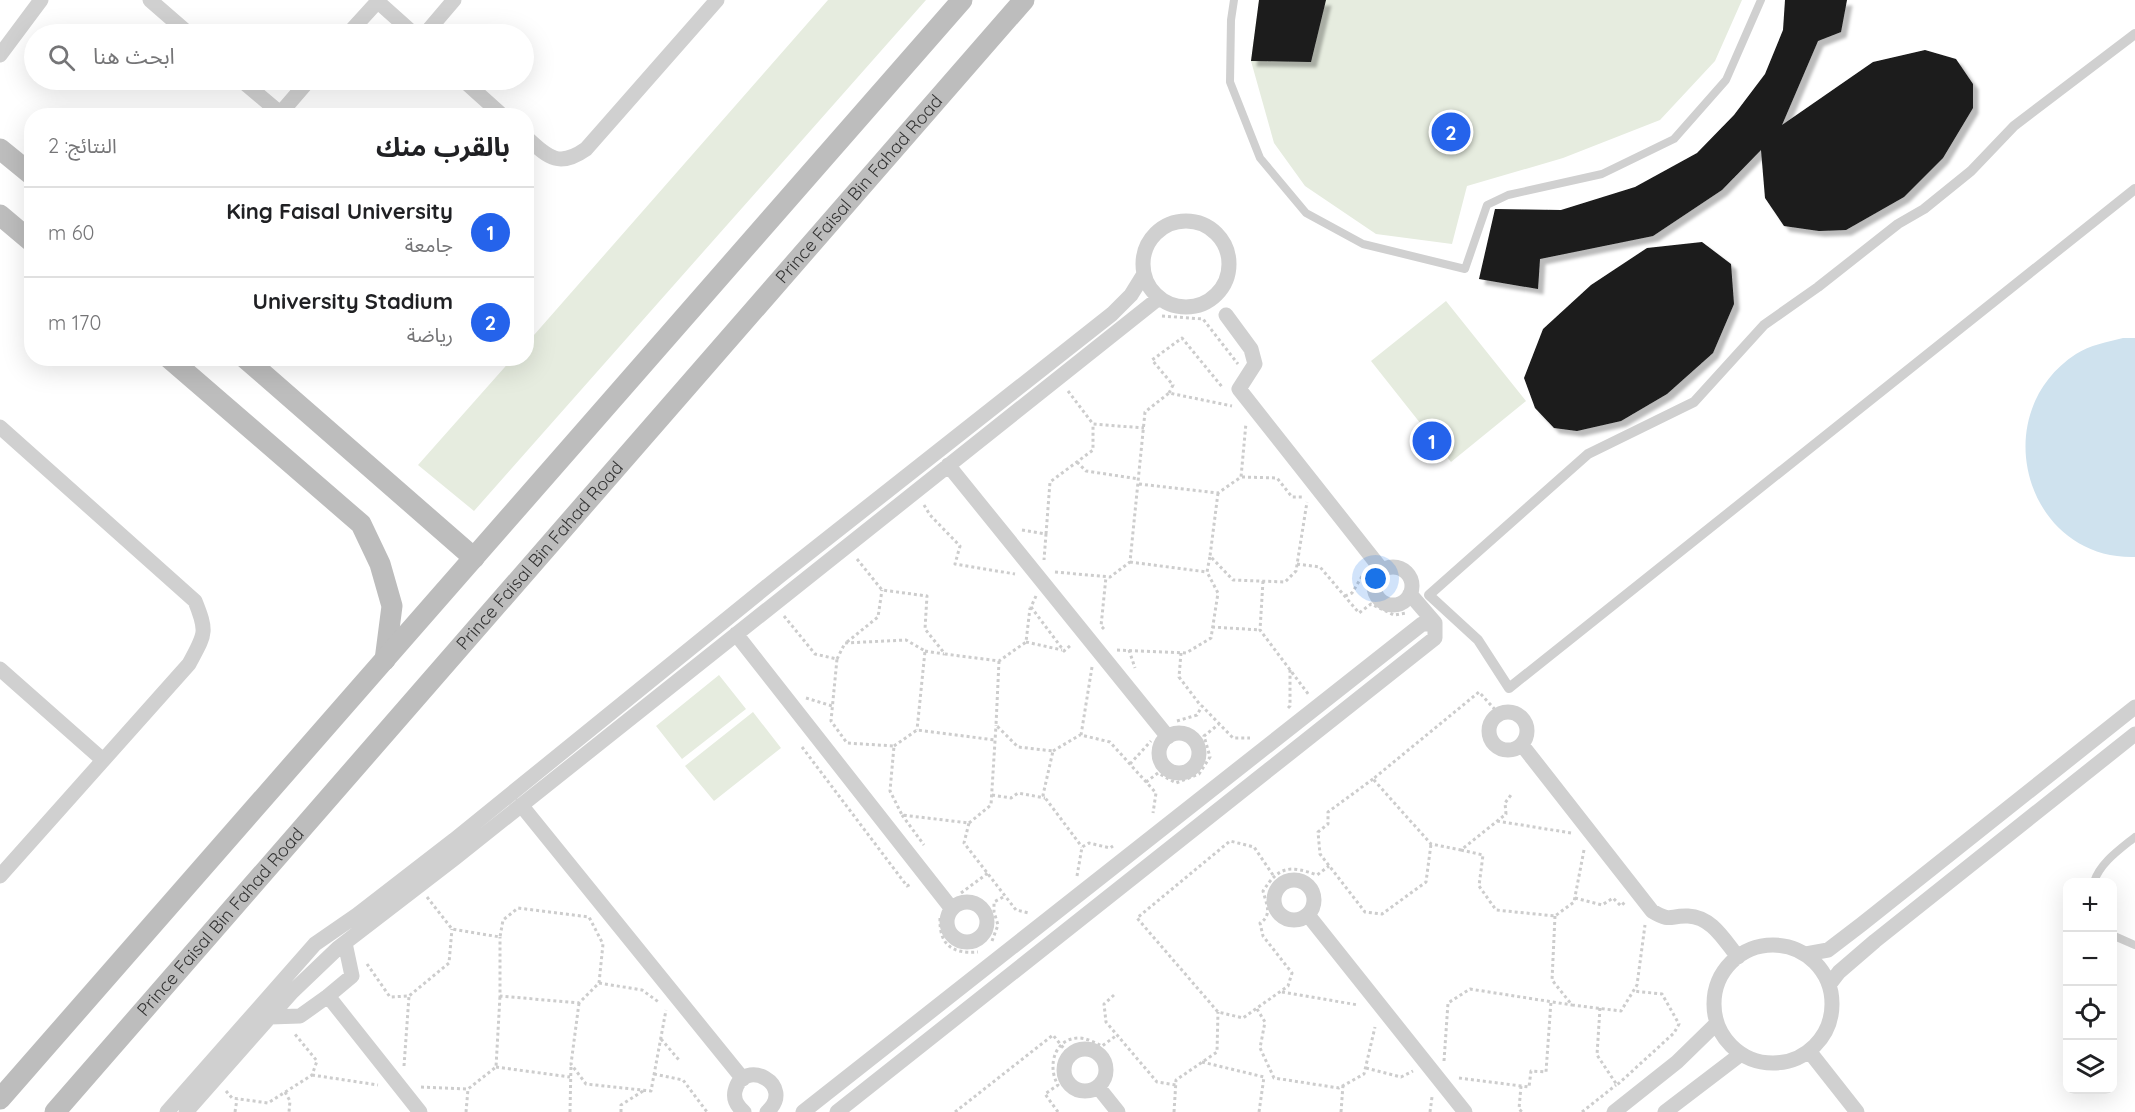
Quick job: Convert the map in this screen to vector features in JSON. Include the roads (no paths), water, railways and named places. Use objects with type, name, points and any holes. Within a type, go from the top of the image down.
[{"type":"main road","points":[[0,1099],[962,0]]},
{"type":"main road","name":"Prince Faisal Bin Fahad Road","points":[[55,1112],[1024,0]]},
{"type":"main road","points":[[0,149],[24,169]]},
{"type":"main road","points":[[0,215],[24,235]]},
{"type":"main road","points":[[178,366],[362,524],[380,564],[392,606],[385,660]]},
{"type":"main road","points":[[254,366],[474,558]]},
{"type":"street","points":[[0,55],[41,0]]},
{"type":"street","points":[[150,0],[178,24]]},
{"type":"street","points":[[433,24],[453,0]]},
{"type":"street","points":[[534,144],[559,160],[573,159],[586,149],[717,0]]},
{"type":"street","points":[[357,24],[378,1],[403,24]]},
{"type":"street","points":[[2135,34],[2014,126],[1971,171],[1924,208],[1898,224],[1818,287],[1764,325],[1694,402],[1588,454],[1429,594],[1478,640],[1509,688],[2135,189]]},
{"type":"street","points":[[252,90],[272,108]]},
{"type":"street","points":[[284,108],[300,90]]},
{"type":"street","points":[[474,90],[494,108]]},
{"type":"street","points":[[1178,221],[1192,221],[1212,229],[1226,246],[1229,260],[1228,275],[1223,288],[1213,299],[1200,306],[1186,308],[1171,305],[1159,298],[1149,287],[1144,274],[1143,260],[1146,246],[1154,234],[1178,221]]},
{"type":"street","points":[[167,1112],[315,944],[357,915],[445,847],[781,575],[1112,314],[1131,295],[1144,274]]},
{"type":"street","points":[[1223,288],[1226,315]]},
{"type":"street","points":[[186,1112],[292,992],[345,943],[1159,298]]},
{"type":"street","points":[[1206,302],[1226,315],[1251,349],[1255,364],[1239,389],[1382,570]]},
{"type":"street","points":[[0,427],[195,601],[204,623],[202,639],[189,664],[0,876]]},
{"type":"street","points":[[948,465],[1169,730]]},
{"type":"street","points":[[1394,567],[1405,572],[1412,582],[1410,594],[1401,603],[1395,605],[1383,603],[1374,593],[1374,580],[1382,570],[1394,567]]},
{"type":"street","points":[[1410,594],[1431,628]]},
{"type":"street","points":[[803,1112],[1318,707],[1431,628]]},
{"type":"street","points":[[837,1112],[1431,628]]},
{"type":"street","points":[[736,634],[952,909]]},
{"type":"street","points":[[0,669],[103,760]]},
{"type":"street","points":[[1806,954],[1828,950],[2135,707]]},
{"type":"street","points":[[1511,712],[1516,714],[1526,722],[1528,734],[1522,745],[1510,751],[1497,747],[1490,737],[1490,723],[1499,714],[1511,712]]},
{"type":"street","points":[[1829,985],[1839,972],[1875,940],[2133,740]]},
{"type":"street","points":[[1522,745],[1652,911],[1666,919],[1689,916],[1710,922],[1738,957]]},
{"type":"street","points":[[521,805],[743,1078]]},
{"type":"street","points":[[1308,915],[1465,1112]]},
{"type":"street","points":[[270,1017],[300,1016],[352,976],[345,943]]},
{"type":"street","points":[[1781,945],[1806,954],[1824,974],[1829,985],[1833,1011],[1830,1025],[1824,1037],[1809,1052],[1793,1060],[1767,1064],[1753,1061],[1731,1045],[1718,1023],[1714,997],[1717,983],[1724,971],[1738,957],[1754,948],[1781,945]]},
{"type":"street","points":[[328,996],[420,1112]]},
{"type":"street","points":[[1614,1112],[1677,1062],[1718,1023]]},
{"type":"street","points":[[1086,1048],[1100,1054],[1104,1060],[1106,1075],[1098,1087],[1086,1091],[1073,1088],[1068,1083],[1064,1071],[1065,1050],[1086,1048]]},
{"type":"street","points":[[1809,1052],[1857,1112]]},
{"type":"street","points":[[1665,1112],[1741,1054]]},
{"type":"street","points":[[744,1112],[736,1104],[735,1090],[743,1078],[756,1075],[762,1076],[772,1084],[776,1096],[775,1103],[767,1112]]},
{"type":"street","points":[[1098,1087],[1118,1112]]},
{"type":"lane","points":[[1234,0],[1231,20],[1230,82],[1260,158],[1306,213],[1363,244],[1465,269],[1487,205],[1508,195],[1602,174],[1674,139],[1726,80],[1761,0]]},
{"type":"lane","points":[[2095,878],[2114,854],[2135,837]]},
{"type":"lane","points":[[2117,937],[2135,945]]},
{"type":"water","points":[[2123,338],[2135,338],[2135,557],[2097,552],[2067,535],[2044,510],[2030,479],[2025,445],[2031,411],[2048,380],[2081,351]]},
{"type":"place","name":"University Stadium","points":[[1451,132]]},
{"type":"place","name":"King Faisal University","points":[[1432,441]]}]
